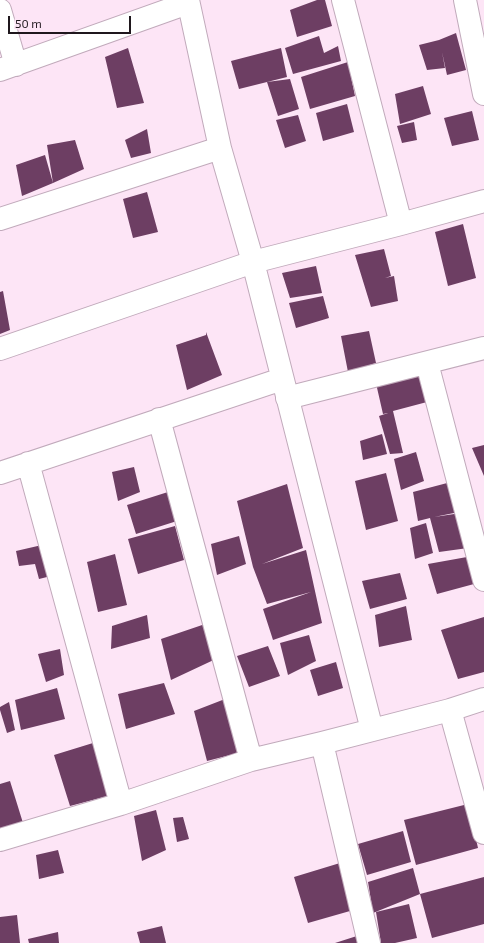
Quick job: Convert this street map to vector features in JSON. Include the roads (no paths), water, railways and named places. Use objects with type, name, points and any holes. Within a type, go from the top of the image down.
[{"type":"street","points":[[342,0],[400,224]]},
{"type":"street","points":[[465,0],[484,94]]},
{"type":"street","points":[[0,10],[8,68],[188,1],[220,148],[253,262],[372,730]]},
{"type":"street","points":[[0,219],[220,148]]},
{"type":"street","points":[[0,349],[253,262],[484,201]]},
{"type":"street","points":[[0,473],[160,419],[285,388],[427,363],[484,348]]},
{"type":"street","points":[[427,363],[484,580]]},
{"type":"street","points":[[160,419],[251,760]]},
{"type":"street","points":[[28,463],[121,804]]},
{"type":"street","points":[[0,840],[121,804],[251,760],[450,710],[484,699]]},
{"type":"street","points":[[450,710],[484,833]]},
{"type":"street","points":[[322,743],[369,943]]}]
